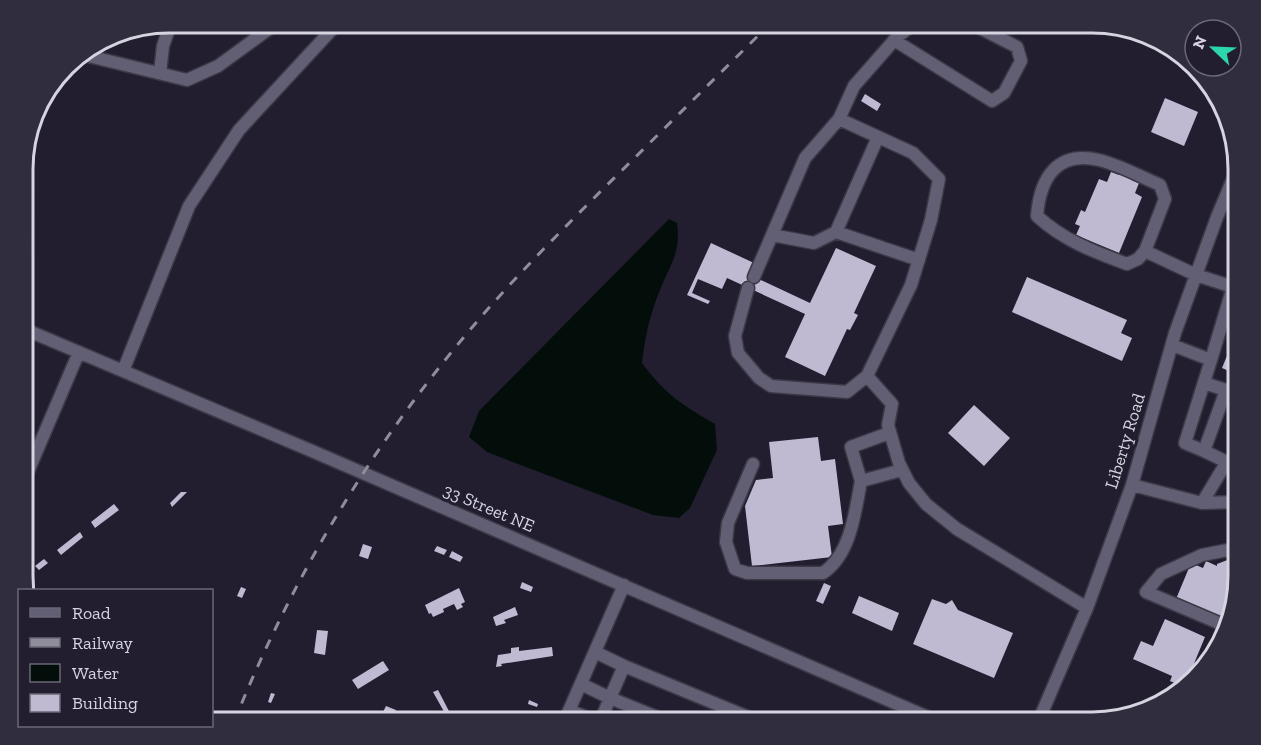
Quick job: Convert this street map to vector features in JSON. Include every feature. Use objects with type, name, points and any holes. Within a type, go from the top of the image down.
[{"type":"street","points":[[160,73],[163,46],[167,33]]},
{"type":"street","points":[[92,57],[187,80],[218,66],[262,33]]},
{"type":"street","points":[[123,371],[189,206],[239,130],[328,33]]},
{"type":"street","points":[[839,119],[913,153],[939,179],[931,220],[911,285],[867,376],[847,392],[771,386],[759,378],[738,352],[735,336],[751,283],[805,158],[839,119],[854,86],[902,33]]},
{"type":"street","points":[[894,40],[992,101],[1004,93],[1021,61],[1017,47],[991,33]]},
{"type":"street","points":[[772,235],[814,243],[837,232],[878,137]]},
{"type":"street","points":[[1076,158],[1099,160],[1160,185],[1165,199],[1145,251],[1138,260],[1127,264],[1071,241],[1049,227],[1037,216],[1038,203],[1048,172],[1076,158]]},
{"type":"street","name":"Liberty Road","points":[[1042,712],[1088,608],[1132,485],[1172,345],[1196,275],[1228,205]]},
{"type":"street","points":[[837,232],[919,260]]},
{"type":"street","points":[[1145,251],[1196,275],[1228,285]]},
{"type":"street","points":[[1228,304],[1185,443],[1228,457]]},
{"type":"street","name":"33 Street NE","points":[[33,333],[916,712]]},
{"type":"street","points":[[1172,345],[1212,360]]},
{"type":"street","points":[[33,460],[79,352]]},
{"type":"street","points":[[867,376],[892,404],[888,425],[889,433],[902,470],[926,504],[957,529],[1088,608]]},
{"type":"street","points":[[1204,382],[1226,390],[1204,451]]},
{"type":"street","points":[[753,464],[728,524],[726,542],[735,569],[747,573],[823,573],[832,566],[842,551],[855,517],[861,481],[851,447],[889,433]]},
{"type":"street","points":[[1202,503],[1223,468],[1228,464]]},
{"type":"street","points":[[861,481],[902,470]]},
{"type":"street","points":[[1132,485],[1202,503],[1228,502]]},
{"type":"street","points":[[1220,623],[1146,592],[1161,574],[1202,555],[1228,550]]},
{"type":"street","points":[[574,712],[569,710],[624,585]]},
{"type":"street","points":[[595,652],[736,712]]},
{"type":"street","points":[[603,712],[624,666]]},
{"type":"street","points":[[581,684],[644,712]]},
{"type":"water","points":[[669,219],[677,223],[676,251],[653,308],[642,363],[675,398],[715,424],[717,450],[690,508],[679,518],[653,515],[505,459],[487,452],[469,437],[479,411]]},
{"type":"building","points":[[865,94],[881,104],[877,111],[861,101]]},
{"type":"building","points":[[1165,98],[1198,112],[1184,146],[1151,132]]},
{"type":"building","points":[[1111,172],[1119,175],[1120,172],[1132,177],[1131,180],[1139,183],[1135,193],[1142,197],[1119,253],[1076,235],[1080,226],[1075,224],[1081,210],[1085,212],[1099,179],[1107,182]]},
{"type":"building","points":[[711,243],[754,263],[748,274],[810,303],[836,248],[876,266],[854,313],[858,315],[850,330],[847,329],[825,376],[785,357],[805,314],[727,278],[722,289],[698,279],[692,293],[710,301],[708,304],[687,295]]},
{"type":"building","points":[[1027,277],[1127,320],[1121,333],[1132,338],[1122,361],[1012,312]]},
{"type":"building","points":[[1228,353],[1228,371],[1222,368]]},
{"type":"building","points":[[974,405],[1010,438],[984,466],[948,433]]},
{"type":"building","points":[[818,437],[821,461],[835,459],[843,524],[828,526],[832,557],[752,566],[745,506],[756,480],[773,478],[769,442]]},
{"type":"building","points":[[181,492],[187,492],[172,507],[170,503]]},
{"type":"building","points":[[114,504],[119,510],[95,528],[91,522]]},
{"type":"building","points":[[80,532],[83,537],[61,555],[57,550]]},
{"type":"building","points":[[363,544],[372,547],[368,559],[359,556]]},
{"type":"building","points":[[437,546],[447,550],[444,555],[434,551]]},
{"type":"building","points":[[452,551],[463,557],[460,562],[449,557]]},
{"type":"building","points":[[44,559],[48,563],[39,570],[35,566]]},
{"type":"building","points":[[1228,560],[1228,585],[1221,619],[1176,599],[1191,563],[1203,568],[1206,561],[1217,566]]},
{"type":"building","points":[[522,582],[533,587],[531,592],[520,588]]},
{"type":"building","points":[[824,583],[831,586],[823,604],[816,601]]},
{"type":"building","points":[[241,587],[246,589],[242,598],[237,596]]},
{"type":"building","points":[[459,588],[465,602],[461,604],[463,607],[457,610],[454,604],[433,617],[431,613],[429,614],[425,605]]},
{"type":"building","points":[[859,596],[899,613],[892,631],[852,613]]},
{"type":"building","points":[[932,599],[946,604],[952,600],[958,610],[1013,633],[994,678],[913,644]]},
{"type":"building","points":[[515,607],[518,615],[496,626],[493,617]]},
{"type":"building","points":[[1165,619],[1205,637],[1193,667],[1175,683],[1170,681],[1172,676],[1133,659],[1141,641],[1153,646]]},
{"type":"building","points":[[317,630],[328,631],[325,655],[314,653]]},
{"type":"building","points":[[519,647],[519,651],[552,647],[553,656],[501,664],[502,666],[496,667],[498,655],[511,653],[511,648]]},
{"type":"building","points":[[383,661],[389,670],[358,689],[352,680]]},
{"type":"building","points":[[438,690],[449,712],[444,712],[433,692]]},
{"type":"building","points":[[271,693],[275,694],[271,703],[268,702]]},
{"type":"building","points":[[529,700],[538,704],[537,707],[528,704]]},
{"type":"building","points":[[386,706],[396,710],[395,712],[383,712]]},
{"type":"railway","points":[[238,712],[256,669],[307,567],[366,469],[433,376],[485,312],[534,258],[761,33]]}]
